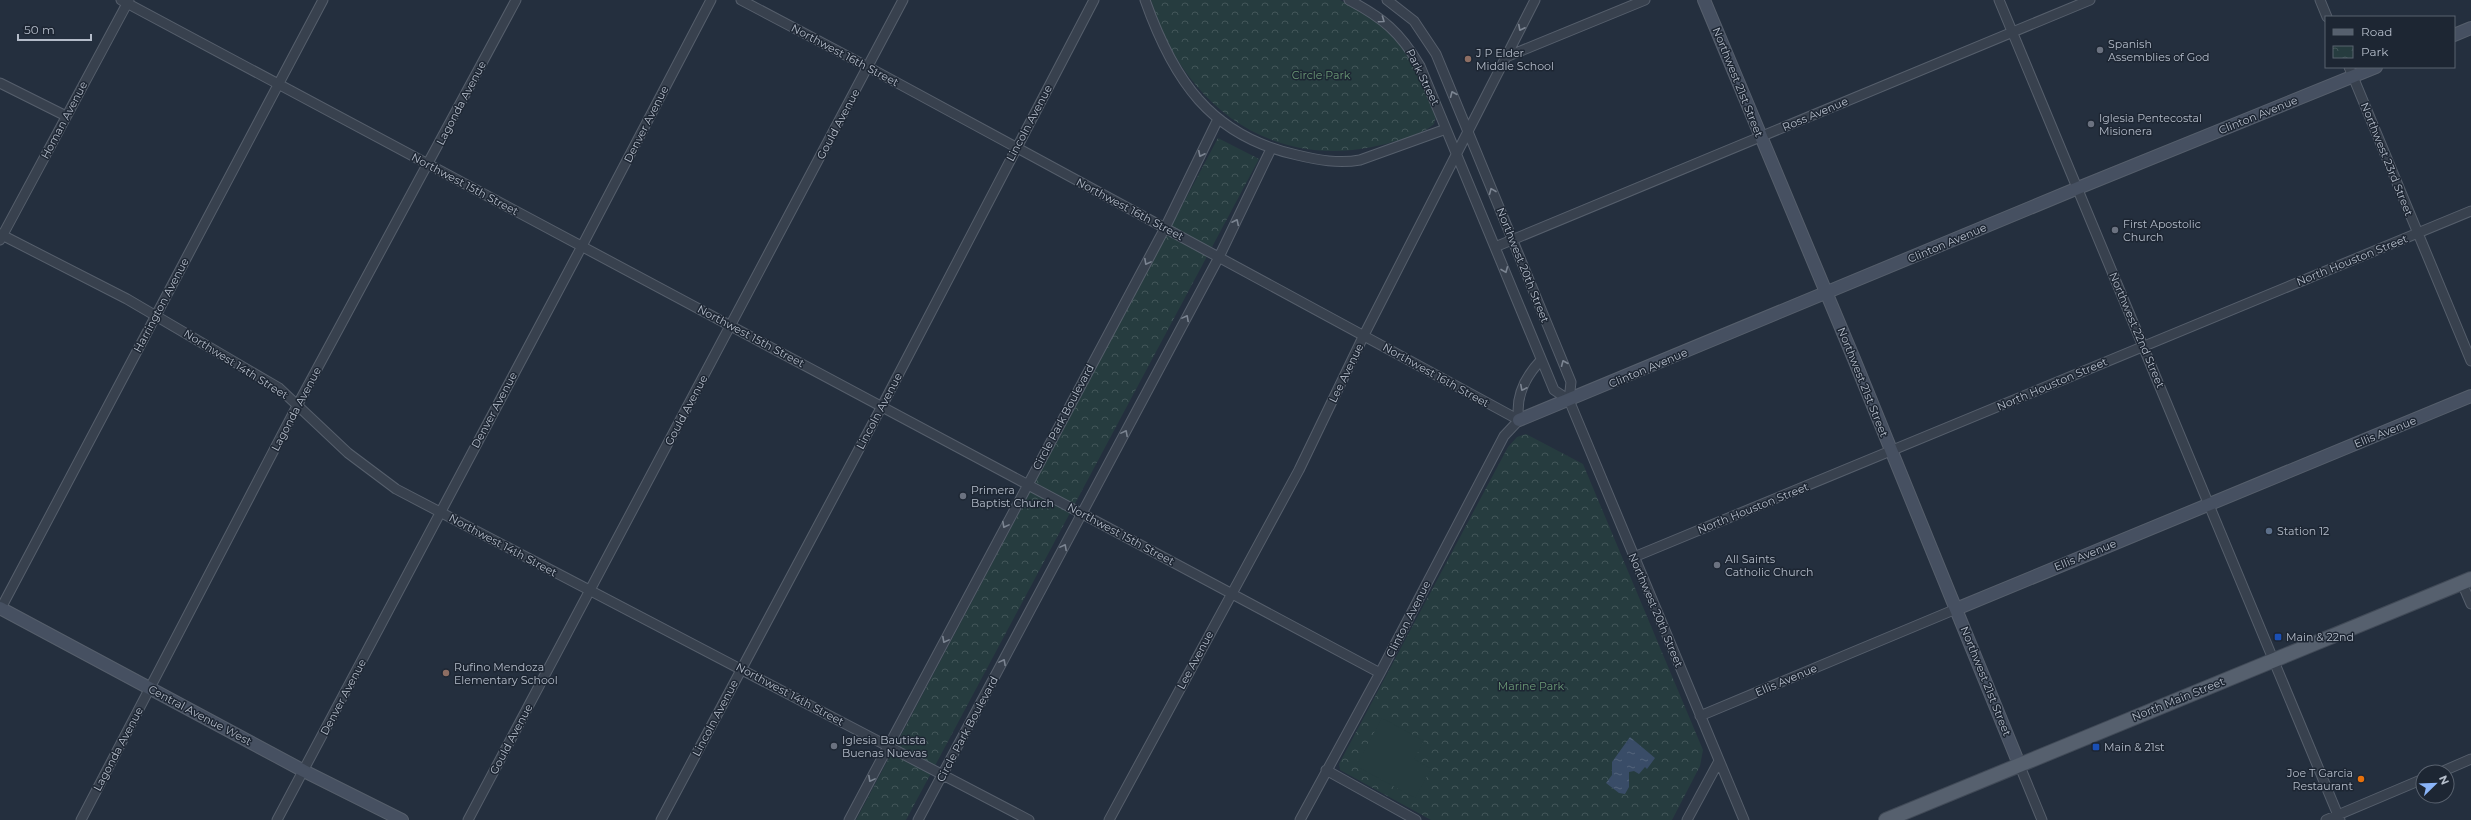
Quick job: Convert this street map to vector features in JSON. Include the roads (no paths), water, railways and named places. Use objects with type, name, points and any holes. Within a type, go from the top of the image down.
[{"type":"main road","name":"North Main Street","points":[[1886,820],[2467,581]]},
{"type":"street","name":"Harrington Avenue","points":[[0,609],[323,0]]},
{"type":"street","name":"Lagonda Avenue","points":[[81,820],[298,404],[429,164],[516,0]]},
{"type":"street","name":"Denver Avenue","points":[[277,820],[711,0]]},
{"type":"street","name":"Northwest 16th Street","points":[[741,0],[868,67],[1519,420]]},
{"type":"street","name":"Gould Avenue","points":[[468,820],[903,0]]},
{"type":"street","name":"Lincoln Avenue","points":[[661,820],[882,406],[1094,0]]},
{"type":"street","points":[[1144,0],[1156,31],[1171,62],[1190,91],[1218,119],[1236,132],[1271,149],[1314,159],[1348,162],[1360,160],[1446,129]]},
{"type":"street","name":"Park Street","points":[[1349,0],[1388,24],[1409,48],[1420,66],[1457,157]]},
{"type":"street","name":"Park Street","points":[[1386,0],[1404,12],[1424,34],[1436,54],[1468,130]]},
{"type":"street","name":"Lee Avenue","points":[[1109,820],[1299,470],[1364,335],[1457,157],[1468,130],[1535,0]]},
{"type":"street","points":[[1506,57],[1645,0]]},
{"type":"street","name":"Northwest 21st Street","points":[[1704,0],[1892,451],[2019,764]]},
{"type":"street","name":"Northwest 22nd Street","points":[[1999,0],[2339,818]]},
{"type":"street","name":"Ross Avenue","points":[[1495,248],[2090,0]]},
{"type":"street","points":[[2320,0],[2327,16]]},
{"type":"street","name":"Northwest 15th Street","points":[[126,1],[278,84],[1380,673]]},
{"type":"street","name":"Homan Avenue","points":[[1,237],[126,1]]},
{"type":"street","points":[[2455,35],[2471,28]]},
{"type":"street","name":"Clinton Avenue","points":[[1300,820],[1380,673],[1504,436],[1519,420],[1826,294],[2351,72],[2371,68]]},
{"type":"street","name":"Northwest 23rd Street","points":[[2351,72],[2471,361]]},
{"type":"street","points":[[0,83],[66,116]]},
{"type":"street","name":"Circle Park Boulevard","points":[[849,820],[1165,228],[1218,119]]},
{"type":"street","name":"Northwest 20th Street","points":[[1468,130],[1571,382],[1569,400],[1744,820]]},
{"type":"street","name":"Circle Park Boulevard","points":[[918,820],[1219,257],[1271,149]]},
{"type":"street","name":"Northwest 20th Street","points":[[1457,157],[1554,390],[1569,400]]},
{"type":"street","name":"North Houston Street","points":[[1634,558],[2143,345],[2471,212]]},
{"type":"street","name":"Northwest 14th Street","points":[[1,237],[156,316],[279,388],[298,404],[348,453],[396,489],[742,668],[1029,820]]},
{"type":"street","points":[[1519,420],[1518,398],[1532,369],[1541,360]]},
{"type":"street","name":"Ellis Avenue","points":[[1700,716],[2471,396]]},
{"type":"street","points":[[2467,581],[2471,604]]},
{"type":"street","name":"Central Avenue West","points":[[0,609],[304,771],[402,820]]},
{"type":"street","points":[[2455,766],[2471,759]]},
{"type":"street","points":[[1686,820],[1719,761]]},
{"type":"street","points":[[2019,764],[2042,820]]},
{"type":"street","points":[[1326,770],[1416,820]]},
{"type":"street","points":[[2326,820],[2339,818],[2415,783]]},
{"type":"water","points":[[1630,737],[1655,758],[1647,769],[1645,767],[1639,774],[1634,771],[1629,772],[1629,787],[1625,794],[1619,793],[1606,783],[1612,775],[1612,762]]},
{"type":"place","name":"Spanish Assemblies of God","points":[[2100,50]]},
{"type":"place","name":"J P Elder Middle School","points":[[1468,59]]},
{"type":"place","name":"Iglesia Pentecostal Misionera","points":[[2091,124]]},
{"type":"place","name":"First Apostolic Church","points":[[2115,230]]},
{"type":"place","name":"Primera Baptist Church","points":[[963,496]]},
{"type":"place","name":"Station 12","points":[[2269,531]]},
{"type":"place","name":"All Saints Catholic Church","points":[[1717,565]]},
{"type":"place","name":"Main & 22nd","points":[[2278,637]]},
{"type":"place","name":"Rufino Mendoza Elementary School","points":[[446,673]]},
{"type":"place","name":"Iglesia Bautista Buenas Nuevas","points":[[834,746]]},
{"type":"place","name":"Main & 21st","points":[[2096,747]]},
{"type":"place","name":"Joe T Garcia Restaurant","points":[[2361,779]]},
{"type":"park label","name":"Circle Park","points":[[1321,75]]},
{"type":"park label","name":"Marine Park","points":[[1531,686]]}]
